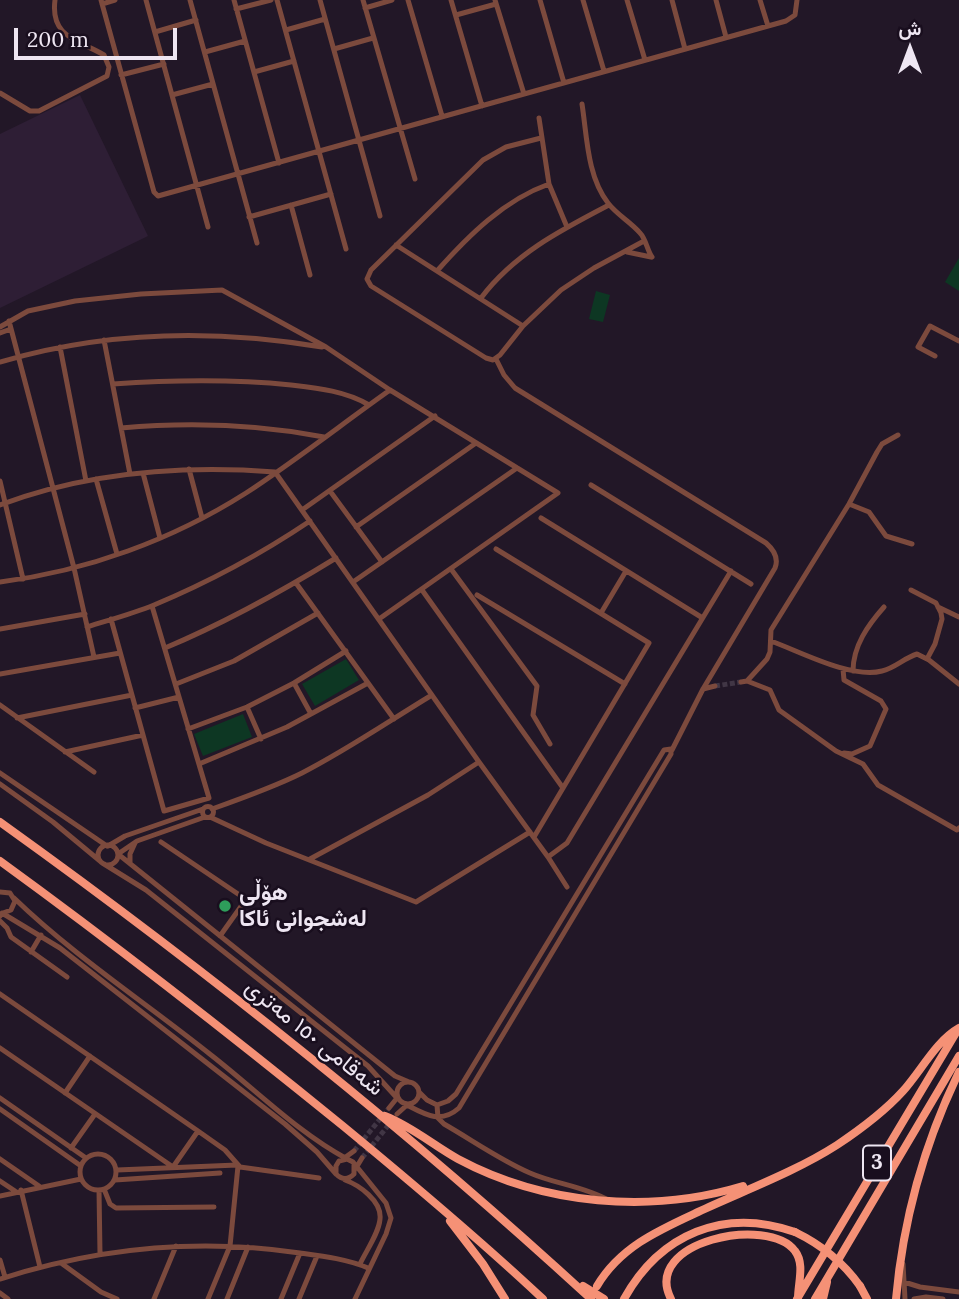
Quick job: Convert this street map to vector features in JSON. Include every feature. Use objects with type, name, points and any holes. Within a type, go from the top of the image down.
[{"type":"highway","name":"شەقامی ١٥٠ مەتری","points":[[0,822],[234,998],[377,1113],[591,1299]]},
{"type":"highway","points":[[0,861],[267,1064],[544,1299]]},
{"type":"highway","points":[[597,1286],[617,1258],[646,1237],[834,1147],[870,1122],[901,1093],[947,1035],[959,1028]]},
{"type":"highway","name":"3","points":[[797,1299],[959,1028]]},
{"type":"highway","name":"3","points":[[815,1299],[959,1056]]},
{"type":"highway","points":[[896,1299],[917,1186],[959,1072]]},
{"type":"highway","points":[[377,1113],[399,1121],[459,1159],[498,1177],[555,1194],[611,1202],[667,1201],[693,1198],[776,1176]]},
{"type":"highway","points":[[439,1208],[483,1264],[505,1299]]},
{"type":"highway","points":[[624,1299],[651,1259],[667,1247],[693,1233],[723,1225],[752,1223],[795,1232],[814,1241],[831,1254],[860,1286],[867,1299]]},
{"type":"highway","points":[[671,1299],[667,1292],[666,1276],[676,1259],[707,1242],[742,1235],[779,1240],[795,1250],[800,1269],[797,1299]]},
{"type":"highway","points":[[554,1265],[604,1299]]},
{"type":"highway","points":[[823,1299],[827,1279]]},
{"type":"street","points":[[0,93],[30,111],[39,111],[107,76],[109,67],[104,55],[75,43],[56,22],[53,14],[55,0]]},
{"type":"street","points":[[115,0],[101,2],[155,194],[160,195],[768,26],[792,18],[797,10],[797,0]]},
{"type":"street","points":[[146,0],[208,227]]},
{"type":"street","points":[[190,0],[257,243]]},
{"type":"street","points":[[234,0],[279,163]]},
{"type":"street","points":[[236,9],[271,0]]},
{"type":"street","points":[[277,0],[346,249]]},
{"type":"street","points":[[320,0],[380,216]]},
{"type":"street","points":[[363,0],[415,179]]},
{"type":"street","points":[[365,8],[392,0]]},
{"type":"street","points":[[408,0],[442,117]]},
{"type":"street","points":[[451,0],[482,106]]},
{"type":"street","points":[[540,0],[564,83]]},
{"type":"street","points":[[583,0],[604,71]]},
{"type":"street","points":[[629,0],[645,60]]},
{"type":"street","points":[[672,0],[685,49]]},
{"type":"street","points":[[716,0],[726,37]]},
{"type":"street","points":[[760,0],[768,26]]},
{"type":"street","points":[[456,15],[495,2],[524,94]]},
{"type":"street","points":[[286,30],[325,19]]},
{"type":"street","points":[[155,32],[196,20]]},
{"type":"street","points":[[334,49],[373,38]]},
{"type":"street","points":[[205,52],[245,41]]},
{"type":"street","points":[[254,72],[295,61]]},
{"type":"street","points":[[121,75],[164,64]]},
{"type":"street","points":[[172,95],[213,84]]},
{"type":"street","points":[[582,104],[593,173],[609,205],[642,234],[652,257],[635,252],[620,253]]},
{"type":"street","points":[[539,118],[549,184],[567,227]]},
{"type":"street","points":[[496,359],[486,358],[371,286],[367,279],[369,273],[396,245],[483,160],[506,147],[541,138]]},
{"type":"street","points":[[436,271],[502,209],[549,184]]},
{"type":"street","points":[[249,217],[331,194]]},
{"type":"street","points":[[291,205],[310,275]]},
{"type":"street","points":[[481,299],[495,281],[527,252],[609,205]]},
{"type":"street","points":[[496,359],[523,326],[561,290],[644,241]]},
{"type":"street","points":[[396,245],[523,326]]},
{"type":"street","points":[[0,327],[28,311],[94,298],[222,290],[326,348],[558,494],[379,619]]},
{"type":"street","points":[[9,321],[74,568],[94,657]]},
{"type":"street","points":[[935,356],[918,347],[930,326],[959,341]]},
{"type":"street","points":[[0,333],[11,329]]},
{"type":"street","points":[[0,362],[60,347],[156,336],[236,336],[326,348]]},
{"type":"street","points":[[104,340],[130,474]]},
{"type":"street","points":[[60,347],[86,481]]},
{"type":"street","points":[[0,784],[54,822],[102,862],[146,890],[368,1066],[397,1098],[428,1116],[438,1118],[450,1115],[463,1103],[639,807],[777,561],[774,551],[766,543],[515,388],[496,359]]},
{"type":"street","points":[[113,384],[219,379],[332,392],[358,398],[369,405]]},
{"type":"street","points":[[0,582],[74,568],[160,538],[202,518],[247,492],[390,390]]},
{"type":"street","points":[[302,510],[435,416]]},
{"type":"street","points":[[121,428],[213,424],[286,430],[324,437]]},
{"type":"street","points":[[898,435],[882,444],[849,504],[771,630],[767,659],[744,681],[770,690],[779,710],[866,767],[878,785],[957,830],[959,828]]},
{"type":"street","points":[[356,527],[476,443]]},
{"type":"street","points":[[353,582],[517,468]]},
{"type":"street","points":[[2,504],[86,481],[130,474],[189,469],[275,472]]},
{"type":"street","points":[[189,469],[202,518]]},
{"type":"street","points":[[275,472],[567,887]]},
{"type":"street","points":[[143,473],[160,538]]},
{"type":"street","points":[[96,479],[117,554]]},
{"type":"street","points":[[0,481],[2,504],[23,579]]},
{"type":"street","points":[[592,485],[751,584]]},
{"type":"street","points":[[330,491],[382,562]]},
{"type":"street","points":[[849,504],[869,512],[886,536],[912,544]]},
{"type":"street","points":[[541,518],[701,617]]},
{"type":"street","points":[[87,627],[152,606],[231,569],[272,547],[310,521]]},
{"type":"street","points":[[204,809],[208,817],[416,902],[532,835],[564,788],[649,643],[496,549]]},
{"type":"street","points":[[165,648],[225,622],[336,558]]},
{"type":"street","points":[[451,569],[537,686],[533,715],[550,744]]},
{"type":"street","points":[[601,613],[626,571]]},
{"type":"street","points":[[548,857],[567,843],[731,571]]},
{"type":"street","points":[[296,583],[394,719]]},
{"type":"street","points":[[422,590],[564,788]]},
{"type":"street","points":[[911,590],[959,617]]},
{"type":"street","points":[[477,595],[625,684]]},
{"type":"street","points":[[111,619],[164,811],[209,798],[152,606]]},
{"type":"street","points":[[853,671],[854,655],[867,627],[884,607]]},
{"type":"street","points":[[927,659],[932,652],[942,619],[938,607]]},
{"type":"street","points":[[176,684],[234,661],[318,613]]},
{"type":"street","points":[[0,629],[85,614]]},
{"type":"street","points":[[771,641],[853,671],[880,672],[917,654],[959,684]]},
{"type":"street","points":[[188,729],[247,707],[346,652]]},
{"type":"street","points":[[0,674],[121,653]]},
{"type":"street","points":[[841,753],[852,754],[870,746],[886,709],[881,701],[844,680],[843,669]]},
{"type":"street","points":[[294,683],[311,714]]},
{"type":"street","points":[[199,764],[261,739],[368,683]]},
{"type":"street","points":[[703,689],[715,686]]},
{"type":"street","points":[[17,718],[132,695]]},
{"type":"street","points":[[102,862],[100,850],[121,837],[208,807],[212,809],[256,794],[302,773],[432,695]]},
{"type":"street","points":[[135,708],[179,696]]},
{"type":"street","points":[[0,705],[93,772]]},
{"type":"street","points":[[247,707],[261,739]]},
{"type":"street","points":[[65,752],[143,735]]},
{"type":"street","points":[[0,773],[115,849],[395,1076],[417,1086],[427,1100],[437,1105],[456,1094],[664,750],[672,750]]},
{"type":"street","points":[[310,859],[428,796],[479,762]]},
{"type":"street","points":[[632,803],[639,807]]},
{"type":"street","points":[[102,862],[113,864],[118,854],[137,841],[208,817],[214,813],[212,809]]},
{"type":"street","points":[[130,863],[130,854],[137,841]]},
{"type":"street","points":[[161,842],[241,896],[242,905],[220,936]]},
{"type":"street","points":[[2,891],[211,1054],[316,1140],[345,1159],[386,1203],[390,1215],[388,1228],[355,1299]]},
{"type":"street","points":[[574,897],[582,903]]},
{"type":"street","points":[[1,914],[13,908],[14,898]]},
{"type":"street","points":[[1,914],[41,935],[285,1124],[317,1152],[339,1177],[367,1193],[380,1213],[379,1224],[360,1264]]},
{"type":"street","points":[[0,921],[11,937],[67,978]]},
{"type":"street","points":[[31,952],[41,935]]},
{"type":"street","points":[[0,994],[225,1150],[237,1165],[230,1246],[208,1299]]},
{"type":"street","points":[[0,1048],[173,1167]]},
{"type":"street","points":[[65,1093],[90,1056]]},
{"type":"street","points":[[389,1108],[397,1098],[399,1086],[409,1082]]},
{"type":"street","points":[[397,1114],[416,1101],[419,1092]]},
{"type":"street","points":[[0,1098],[86,1158]]},
{"type":"street","points":[[437,1105],[438,1118],[444,1124],[531,1174],[586,1189],[611,1202]]},
{"type":"street","points":[[0,1109],[81,1166]]},
{"type":"street","points":[[71,1148],[95,1114]]},
{"type":"street","points":[[173,1167],[198,1131]]},
{"type":"street","points":[[339,1177],[335,1166],[354,1151]]},
{"type":"street","points":[[115,1180],[117,1170],[113,1160],[104,1154],[86,1158],[81,1166],[81,1179],[88,1187],[101,1190],[116,1209],[214,1207]]},
{"type":"street","points":[[339,1177],[352,1177],[362,1158]]},
{"type":"street","points":[[0,1159],[39,1186]]},
{"type":"street","points":[[117,1170],[237,1165],[249,1170],[318,1178]]},
{"type":"street","points":[[101,1190],[115,1180],[220,1173]]},
{"type":"street","points":[[0,1196],[81,1179]]},
{"type":"street","points":[[0,1181],[18,1191],[40,1267]]},
{"type":"street","points":[[100,1254],[101,1190]]},
{"type":"street","points":[[0,1260],[3,1278],[100,1254],[176,1246],[230,1246],[300,1253],[360,1264],[368,1268]]},
{"type":"street","points":[[154,1299],[176,1246]]},
{"type":"street","points":[[227,1299],[248,1247]]},
{"type":"street","points":[[903,1250],[905,1299]]},
{"type":"street","points":[[281,1299],[300,1253]]},
{"type":"street","points":[[299,1299],[317,1256]]},
{"type":"street","points":[[61,1262],[101,1292],[117,1299]]},
{"type":"street","points":[[904,1282],[959,1292]]},
{"type":"street","points":[[0,1293],[8,1299]]},
{"type":"street","points":[[914,1299],[943,1299]]},
{"type":"shaded area","points":[[80,95],[148,236],[0,308],[0,134]]},
{"type":"green space","points":[[959,258],[959,291],[945,282]]},
{"type":"green space","points":[[596,291],[610,295],[603,322],[589,319]]},
{"type":"green space","points":[[346,659],[359,680],[315,706],[302,684]]},
{"type":"green space","points":[[243,714],[252,737],[203,756],[194,734]]},
{"type":"tunnel","points":[[715,686],[741,682]]},
{"type":"tunnel","points":[[354,1151],[389,1108]]},
{"type":"tunnel","points":[[362,1158],[391,1122]]},
{"type":"place","name":"هۆڵی لەشجوانی ئاکا","points":[[225,906]]}]
